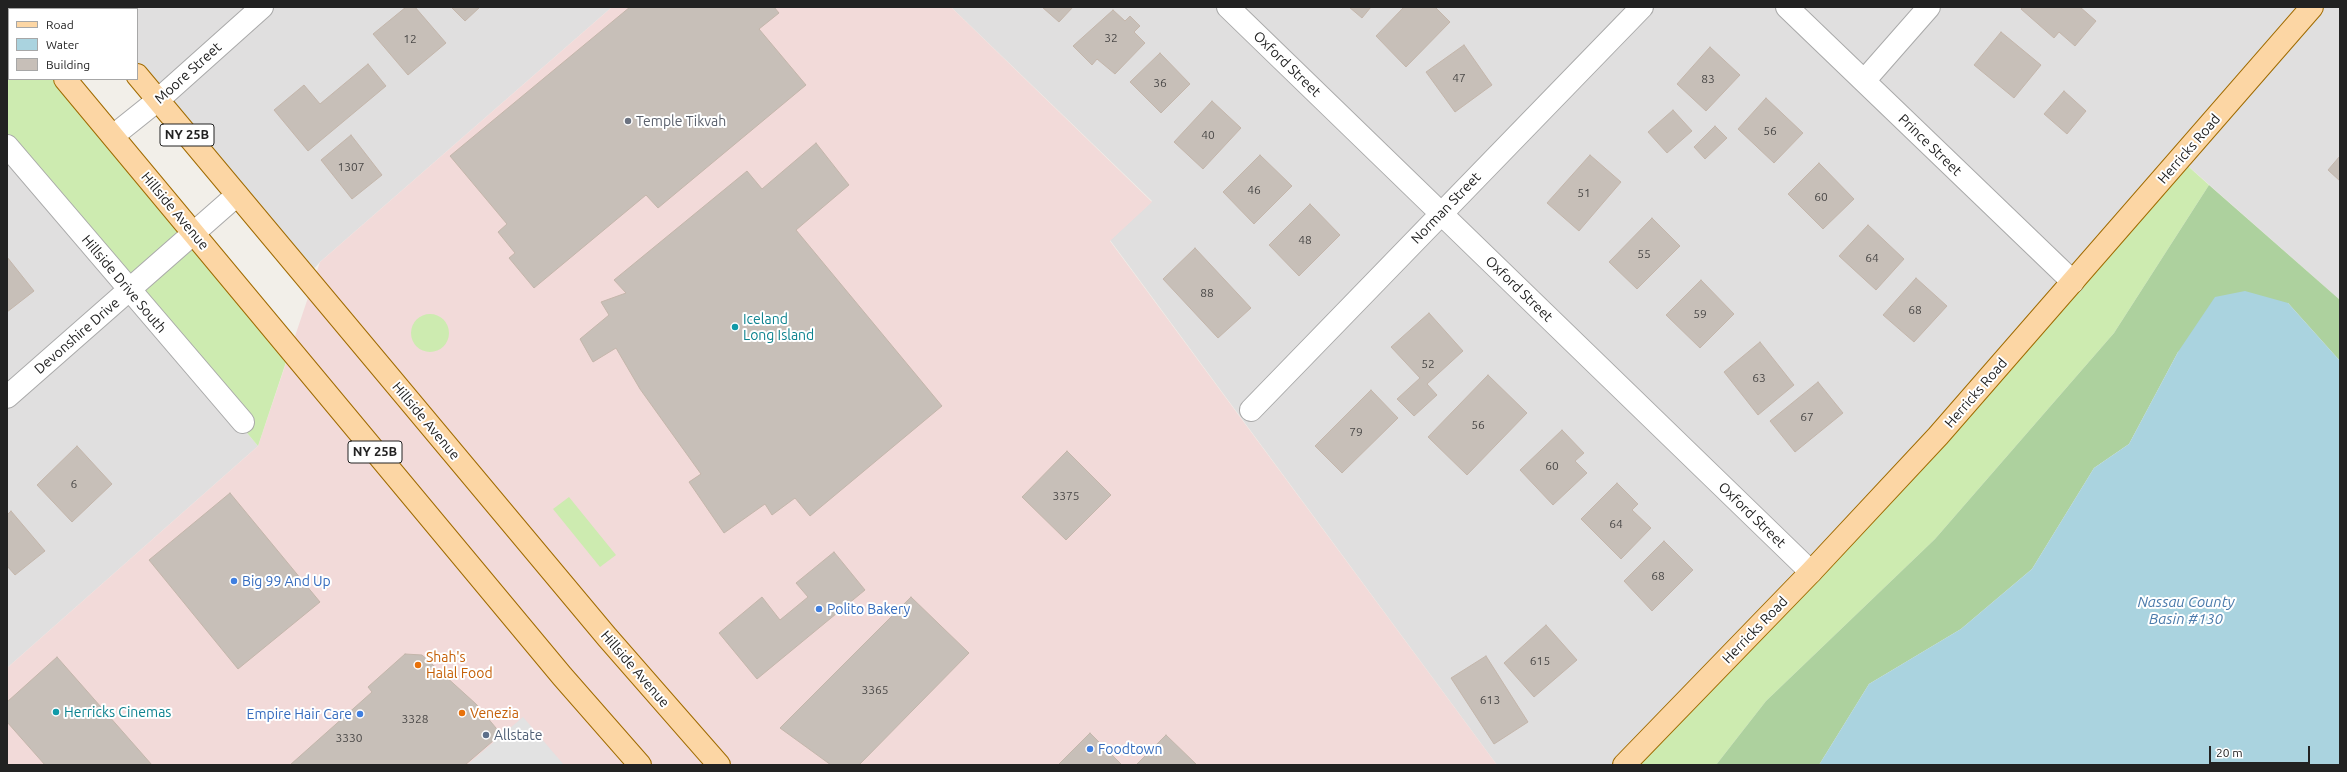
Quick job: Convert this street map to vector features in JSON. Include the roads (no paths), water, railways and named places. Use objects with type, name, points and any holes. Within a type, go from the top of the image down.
[{"type":"main road","name":"Herricks Road","points":[[1624,765],[1811,572],[1938,436],[2312,7]]},
{"type":"main road","name":"Hillside Avenue","points":[[138,76],[607,638],[719,765]]},
{"type":"main road","name":"Hillside Avenue","points":[[66,80],[562,676],[640,765]]},
{"type":"street","name":"Moore Street","points":[[113,136],[158,100],[262,7]]},
{"type":"street","name":"Oxford Street","points":[[1228,7],[1811,572]]},
{"type":"street","name":"Norman Street","points":[[1252,410],[1642,7]]},
{"type":"street","name":"Prince Street","points":[[1787,7],[2073,282]]},
{"type":"street","points":[[1864,81],[1929,7]]},
{"type":"street","name":"Hillside Drive South","points":[[7,146],[243,422]]},
{"type":"street","name":"Devonshire Drive","points":[[7,398],[237,195]]},
{"type":"water","name":"Nassau County Basin #130","points":[[2245,291],[2288,303],[2340,361],[2340,765],[1819,765],[1869,684],[1961,629],[2032,569],[2094,468],[2129,444],[2178,352],[2215,297]]},
{"type":"place","name":"Temple Tikvah","points":[[628,121]]},
{"type":"place","name":"Iceland Long Island","points":[[735,327]]},
{"type":"place","name":"Big 99 And Up","points":[[234,581]]},
{"type":"place","name":"Polito Bakery","points":[[819,609]]},
{"type":"place","name":"Shah's Halal Food","points":[[418,665]]},
{"type":"place","name":"Herricks Cinemas","points":[[56,712]]},
{"type":"place","name":"Venezia","points":[[462,713]]},
{"type":"place","name":"Empire Hair Care","points":[[360,714]]},
{"type":"place","name":"Allstate","points":[[486,735]]},
{"type":"place","name":"Foodtown","points":[[1090,749]]}]
